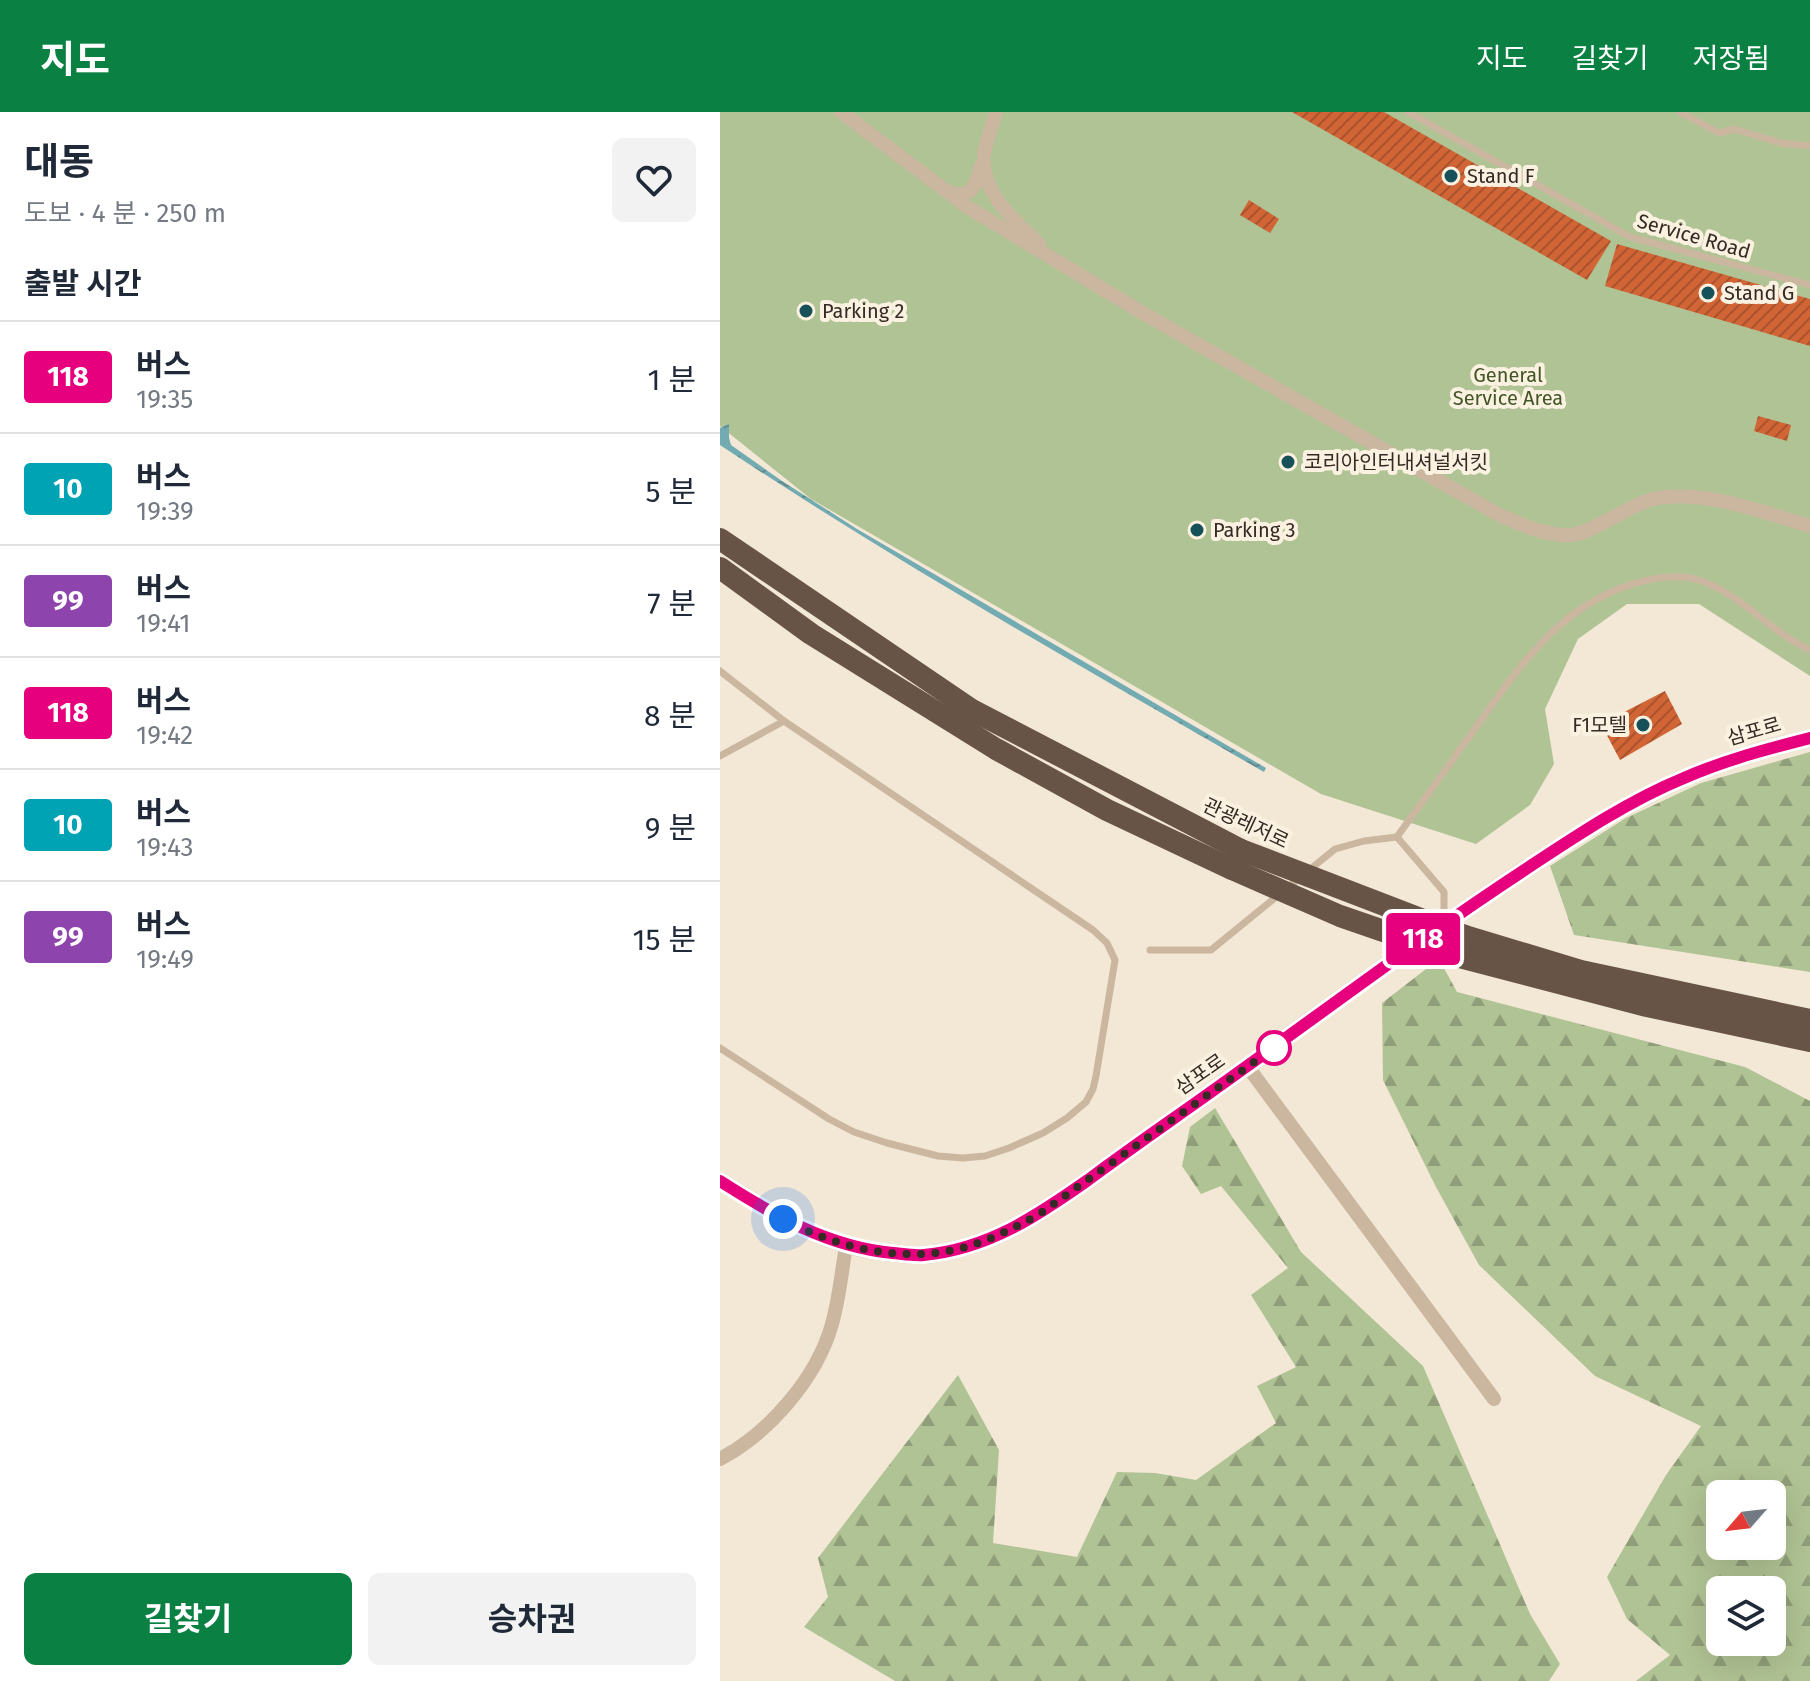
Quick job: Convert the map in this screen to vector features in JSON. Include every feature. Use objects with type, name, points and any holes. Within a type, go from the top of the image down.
[{"type":"highway","name":"관광레저로","points":[[720,539],[972,710],[1340,916],[1460,946],[1810,1020]]},
{"type":"highway","name":"관광레저로","points":[[720,568],[811,634],[996,749],[1107,810],[1236,860]]},
{"type":"highway","name":"관광레저로","points":[[1460,946],[1647,1006],[1810,1041]]},
{"type":"street","points":[[841,112],[969,208],[1237,367],[1517,523],[1554,534],[1571,535],[1650,499],[1681,496],[1726,502],[1810,526]]},
{"type":"street","points":[[947,192],[960,195],[969,192],[976,184],[996,112]]},
{"type":"street","points":[[984,155],[985,178],[1001,205],[1060,263]]},
{"type":"street","name":"삼포로","points":[[720,1181],[804,1230],[846,1245],[922,1255],[958,1249],[998,1236],[1038,1215],[1444,924],[1552,852],[1634,802],[1681,778],[1736,757],[1810,738]]},
{"type":"street","points":[[1248,1067],[1494,1399]]},
{"type":"street","points":[[720,1459],[738,1449],[786,1406],[800,1389],[832,1325],[846,1245]]},
{"type":"lane","name":"Service Road","points":[[1408,112],[1630,237],[1810,285]]},
{"type":"lane","points":[[1680,112],[1719,133],[1734,129],[1781,143],[1810,146]]},
{"type":"lane","points":[[1150,950],[1211,950],[1335,849],[1397,837],[1520,667],[1543,640],[1572,614],[1598,597],[1625,585],[1665,576],[1695,579],[1721,589],[1793,643],[1810,650]]},
{"type":"lane","points":[[720,671],[784,721],[1093,930],[1107,943],[1115,960],[1096,1076],[1086,1102],[1055,1126],[985,1156],[963,1158],[925,1153],[854,1132],[720,1048]]},
{"type":"lane","points":[[720,756],[784,721]]},
{"type":"lane","points":[[1397,837],[1444,892],[1444,924]]},
{"type":"green space","name":"코리아인터내셔널서킷","points":[[720,112],[1810,112],[1810,676],[1699,604],[1627,604],[1578,639],[1545,709],[1554,764],[1530,805],[1476,844],[1321,794],[811,499],[720,426]]},
{"type":"green space","points":[[1810,752],[1810,972],[1574,935],[1550,866],[1626,818],[1701,783]]},
{"type":"green space","points":[[1439,959],[1457,992],[1745,1067],[1810,1101],[1810,1681],[1636,1681],[1670,1655],[1627,1619],[1607,1577],[1666,1475],[1701,1426],[1595,1376],[1479,1265],[1383,1080],[1382,1003]]},
{"type":"green space","points":[[1215,1108],[1301,1252],[1423,1366],[1530,1614],[1560,1664],[1549,1681],[895,1681],[804,1627],[828,1597],[818,1558],[958,1375],[999,1450],[993,1543],[1077,1557],[1117,1472],[1155,1473],[1196,1480],[1276,1423],[1257,1386],[1296,1367],[1251,1295],[1288,1268],[1221,1186],[1201,1194],[1182,1166],[1190,1127]]},
{"type":"water","points":[[729,424],[731,445],[782,481],[857,529],[1266,768],[1264,772],[989,613],[786,488],[720,445],[720,428]]},
{"type":"building","name":"Stand F","points":[[1292,112],[1384,112],[1611,241],[1587,280]]},
{"type":"building","points":[[1249,200],[1279,219],[1270,233],[1240,215]]},
{"type":"building","name":"Stand G","points":[[1617,244],[1810,299],[1810,346],[1605,286]]},
{"type":"building","points":[[1758,416],[1791,425],[1787,441],[1754,431]]},
{"type":"building","points":[[1665,691],[1682,724],[1620,760],[1601,724]]},
{"type":"bus line","name":"118","points":[[720,1181],[804,1230],[846,1245],[922,1255],[958,1249],[998,1236],[1038,1215],[1444,924],[1622,808],[1681,778],[1736,757],[1810,738]]},
{"type":"place","name":"Stand F","points":[[1451,176]]},
{"type":"place","name":"Stand G","points":[[1708,293]]},
{"type":"place","name":"Parking 2","points":[[806,311]]},
{"type":"place","name":"코리아인터내셔널서킷","points":[[1288,462]]},
{"type":"place","name":"Parking 3","points":[[1197,530]]},
{"type":"place","name":"F1모텔","points":[[1643,725]]},
{"type":"route","points":[[783,1219],[846,1245],[883,1252],[922,1255],[958,1249],[998,1236],[1038,1215],[1274,1048]]},
{"type":"park label","name":"General Service Area","points":[[1508,386]]}]
